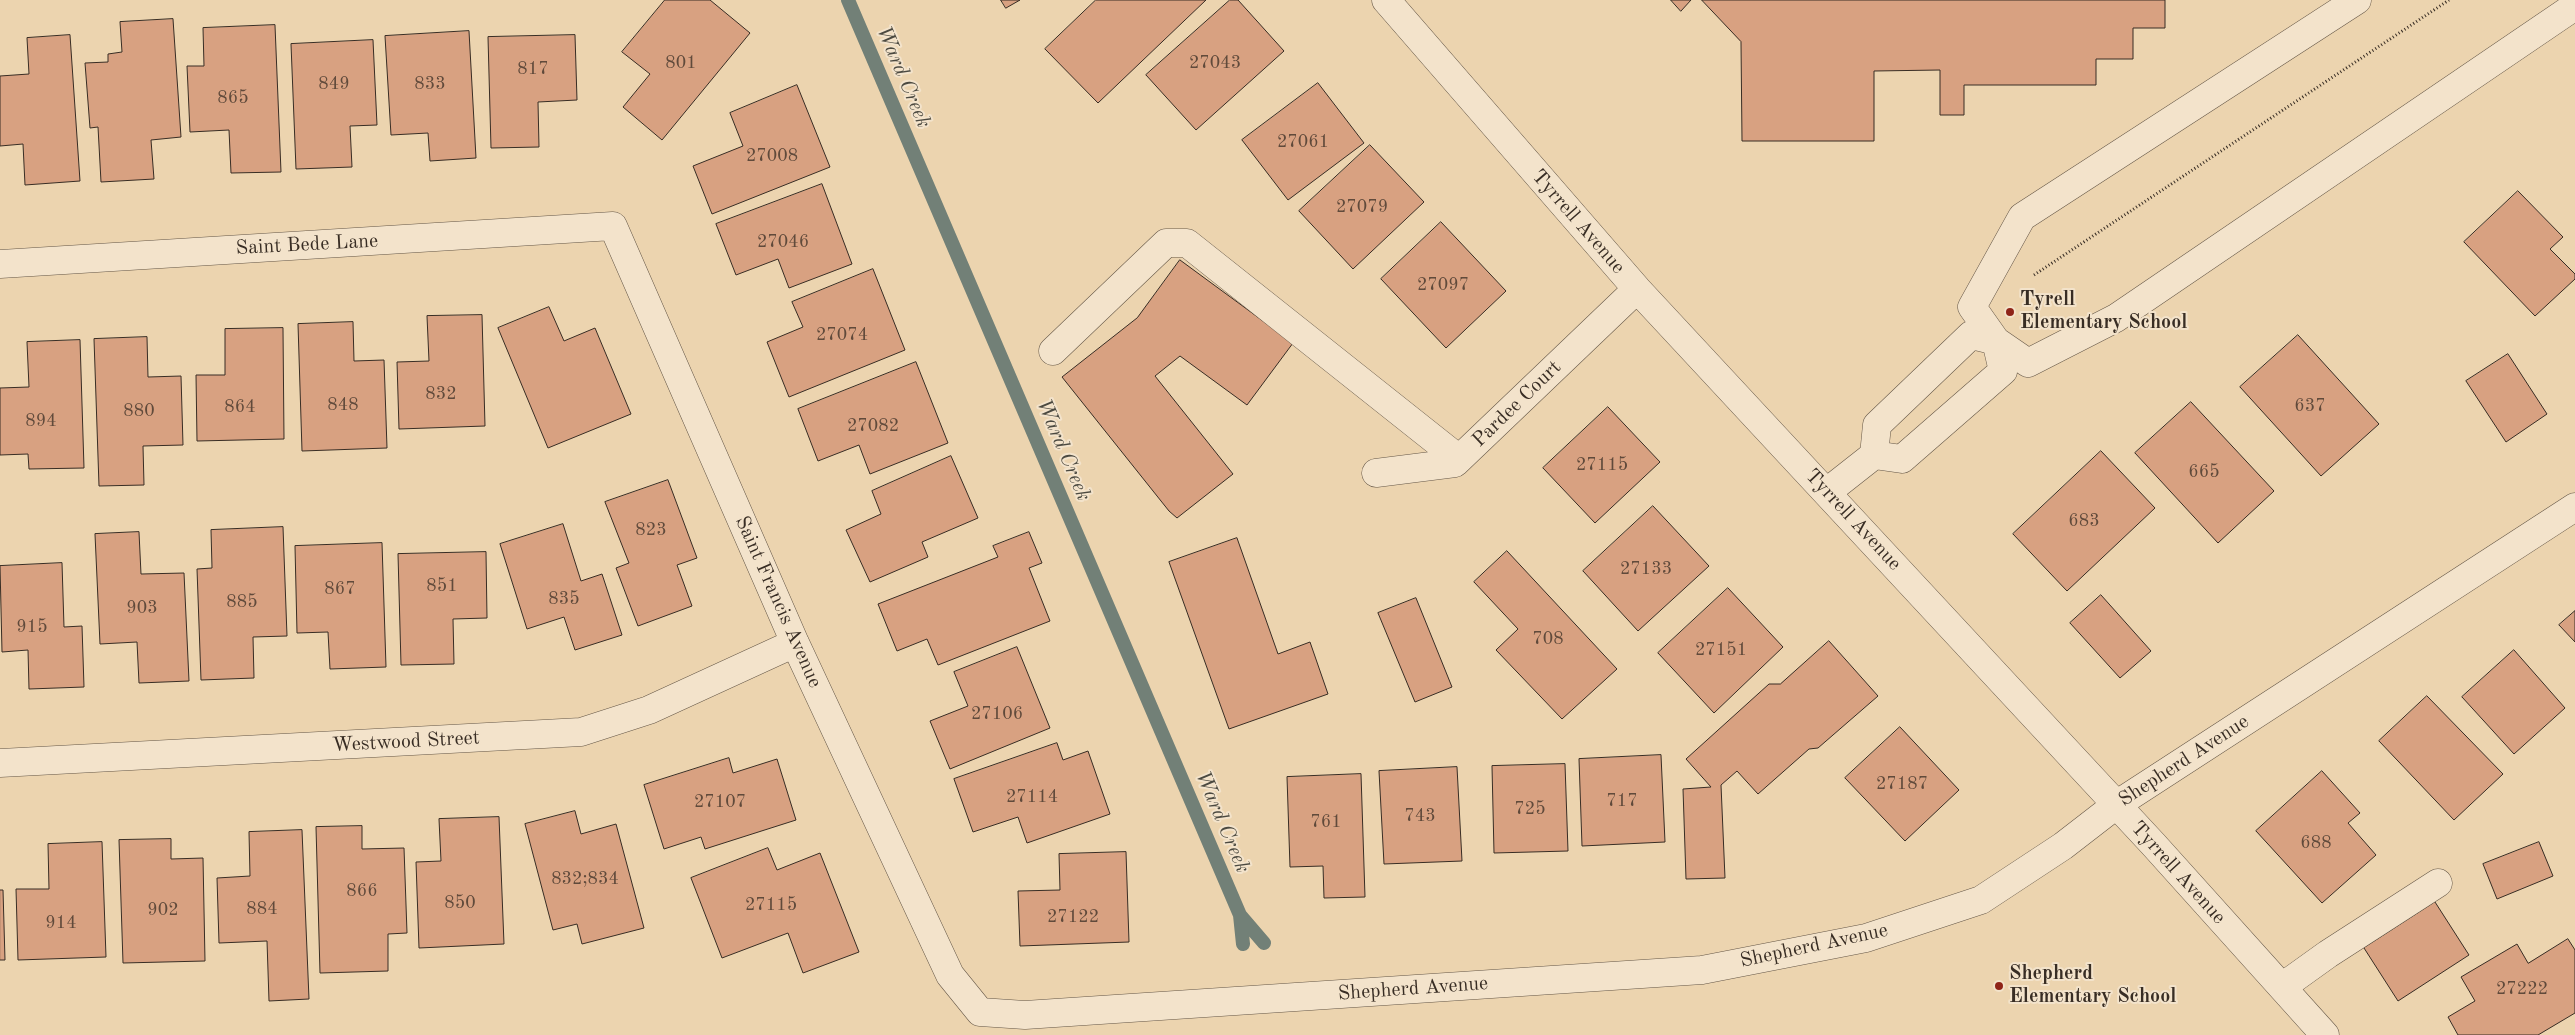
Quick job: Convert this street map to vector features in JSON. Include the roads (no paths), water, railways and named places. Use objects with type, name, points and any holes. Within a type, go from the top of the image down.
[{"type":"street","name":"Tyrrell Avenue","points":[[1386,0],[1637,289],[2116,805],[2325,1035]]},
{"type":"street","points":[[2357,0],[2022,217],[1972,307],[1996,341],[2028,363],[2116,318],[2575,6]]},
{"type":"street","name":"Saint Bede Lane","points":[[0,264],[613,226]]},
{"type":"street","name":"Saint Francis Avenue","points":[[613,226],[795,643],[950,975]]},
{"type":"street","points":[[1053,352],[1166,243],[1187,243],[1460,459]]},
{"type":"street","name":"Pardee Court","points":[[1376,473],[1455,463],[1637,289]]},
{"type":"street","points":[[1874,456],[1877,425],[1970,335],[1996,341]]},
{"type":"street","points":[[1827,492],[1874,456],[1902,459],[2003,371],[1996,341]]},
{"type":"street","name":"Shepherd Avenue","points":[[950,975],[980,1012],[1025,1015],[1702,970],[1866,938],[1981,900],[2063,846],[2116,805],[2575,507]]},
{"type":"street","name":"Westwood Street","points":[[0,763],[581,732],[650,710],[795,643]]},
{"type":"street","points":[[2282,988],[2328,954],[2438,883]]},
{"type":"waterway","name":"Ward Creek","points":[[848,0],[1240,915],[1264,943]]},
{"type":"waterway","name":"Ward Creek","points":[[1240,915],[1243,944]]},
{"type":"place","name":"Tyrell Elementary School","points":[[2010,312]]},
{"type":"place","name":"Shepherd Elementary School","points":[[1999,986]]}]
